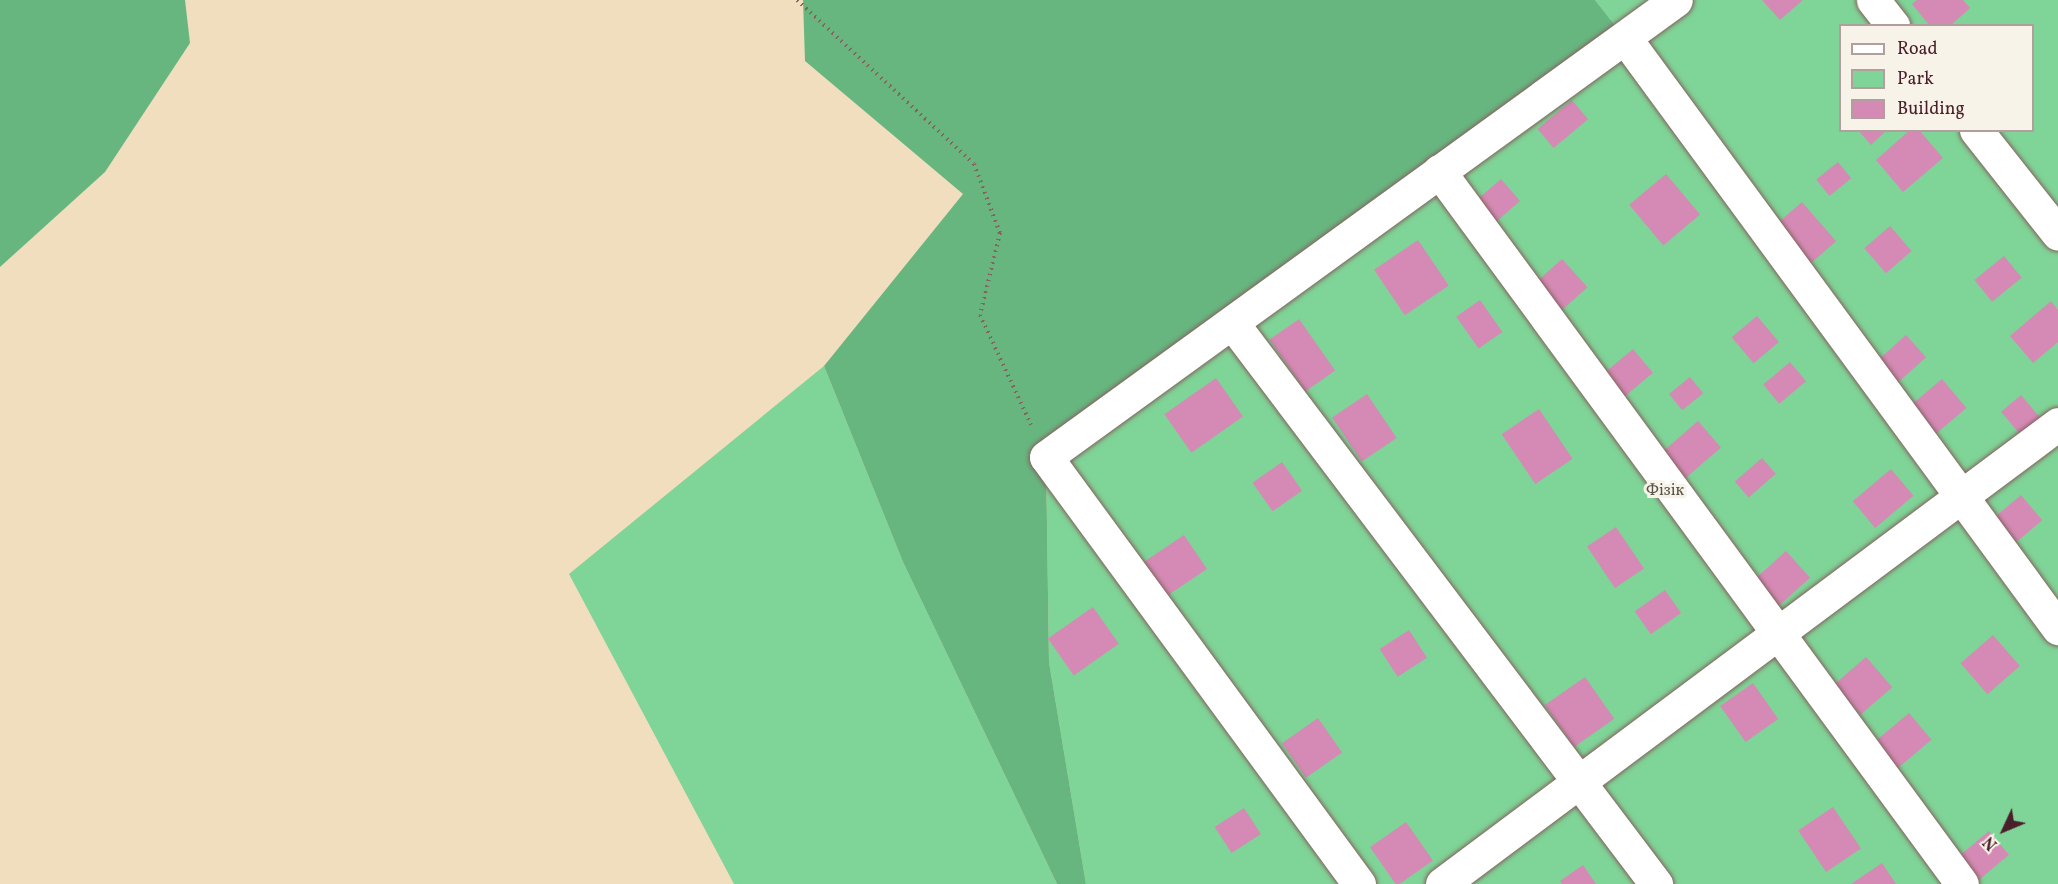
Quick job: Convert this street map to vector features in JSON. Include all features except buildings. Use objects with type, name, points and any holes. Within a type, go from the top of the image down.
[{"type":"lane","points":[[1359,884],[1046,457],[1233,324],[1439,171],[1676,0]]},
{"type":"lane","points":[[1873,0],[1891,24]]},
{"type":"lane","points":[[1625,38],[2058,628]]},
{"type":"lane","points":[[1978,132],[2058,234]]},
{"type":"lane","points":[[1439,171],[1775,633],[1962,884]]},
{"type":"lane","points":[[1233,324],[1581,781],[1656,884]]},
{"type":"lane","points":[[1442,884],[1775,633],[2058,424]]},
{"type":"path","points":[[797,0],[974,164],[1000,233],[980,315],[1046,457]]},
{"type":"green space","points":[[0,0],[185,0],[190,43],[105,172],[0,267]]},
{"type":"green space","points":[[803,0],[1595,0],[1625,38],[1046,457],[1049,662],[1086,884],[1057,884],[903,562],[824,366],[963,194],[805,61]]},
{"type":"green space","name":"Фізік","points":[[1595,0],[2058,0],[2058,884],[1086,884],[1049,662],[1046,457],[1625,38]]},
{"type":"green space","points":[[824,366],[903,562],[1057,884],[734,884],[569,574]]}]
